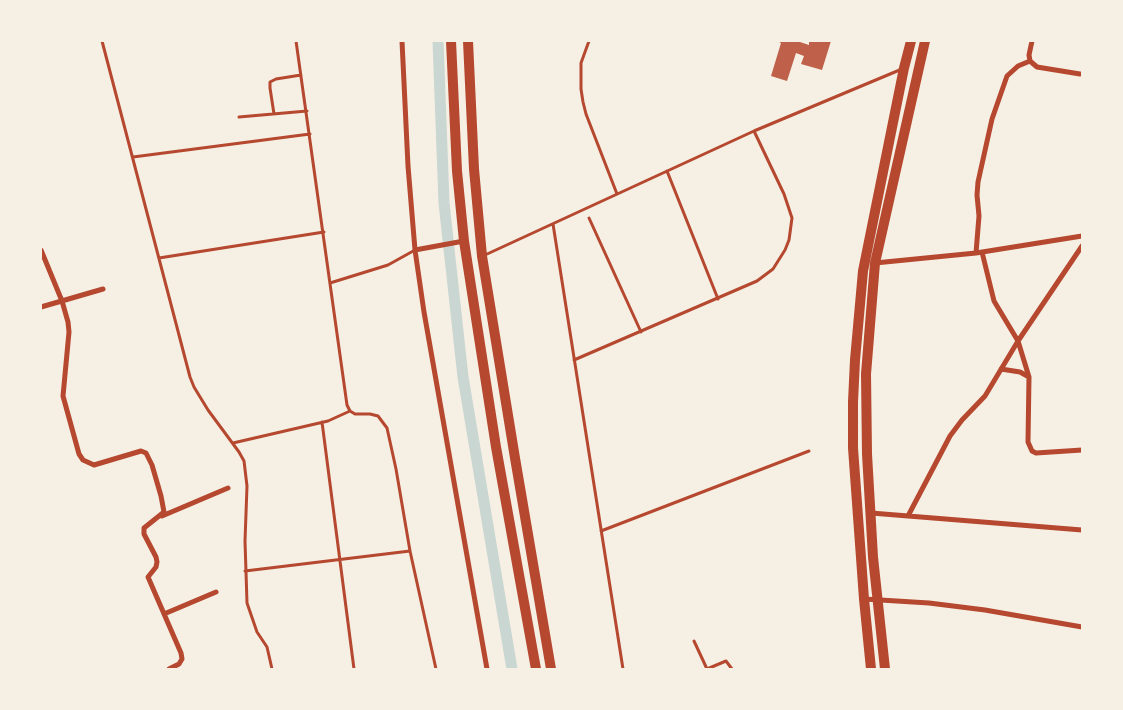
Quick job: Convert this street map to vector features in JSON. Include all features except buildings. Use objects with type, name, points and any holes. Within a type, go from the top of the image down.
[{"type":"highway","points":[[452,41],[459,242],[536,669]]},
{"type":"highway","points":[[468,41],[474,169],[482,256],[551,669]]},
{"type":"highway","points":[[871,669],[864,599],[854,448],[853,402],[863,271],[911,41]]},
{"type":"highway","points":[[885,669],[870,513],[866,374],[876,263],[925,41]]},
{"type":"street","points":[[402,41],[408,166],[415,250],[424,312],[487,669]]},
{"type":"street","points":[[1032,41],[1029,55],[1030,61],[1037,67],[1080,74]]},
{"type":"street","points":[[1030,61],[1018,66],[1008,76],[989,127],[978,182],[979,252],[994,301],[1018,341],[1029,377],[1028,442],[1032,451],[1036,453],[1082,450]]},
{"type":"street","points":[[876,263],[979,252],[1082,236]]},
{"type":"street","points":[[415,250],[459,242]]},
{"type":"street","points":[[908,516],[950,436],[962,420],[985,396],[1018,341],[1082,246]]},
{"type":"street","points":[[41,250],[62,301],[69,332],[63,396],[79,454],[83,460],[94,465],[135,451],[146,453],[152,465],[161,496],[164,512],[161,516]]},
{"type":"street","points":[[41,306],[103,289]]},
{"type":"street","points":[[1001,369],[1020,372],[1029,377]]},
{"type":"street","points":[[169,669],[179,664],[182,659],[182,653],[148,577],[156,567],[156,557],[144,534],[144,528],[147,524],[161,516],[228,488]]},
{"type":"street","points":[[870,513],[1082,530]]},
{"type":"street","points":[[164,614],[216,592]]},
{"type":"street","points":[[864,599],[929,603],[1082,626]]},
{"type":"lane","points":[[102,41],[194,387],[208,410],[233,442],[244,461],[246,479],[245,571],[249,610],[258,632],[267,647],[272,669]]},
{"type":"lane","points":[[296,41],[346,394],[350,411],[355,414],[378,416],[388,428],[410,551],[436,669]]},
{"type":"lane","points":[[589,41],[581,63],[583,102],[617,194]]},
{"type":"lane","points":[[482,256],[754,131],[920,62]]},
{"type":"lane","points":[[274,114],[270,82],[276,79],[301,76]]},
{"type":"lane","points":[[239,117],[307,111]]},
{"type":"lane","points":[[574,360],[718,299],[757,281],[773,269],[786,250],[792,218],[784,194],[754,131]]},
{"type":"lane","points":[[133,157],[310,134]]},
{"type":"lane","points":[[667,171],[718,299]]},
{"type":"lane","points":[[588,218],[641,332]]},
{"type":"lane","points":[[553,224],[623,669]]},
{"type":"lane","points":[[159,258],[324,232]]},
{"type":"lane","points":[[330,283],[388,265],[415,250]]},
{"type":"lane","points":[[233,442],[322,422],[350,411]]},
{"type":"lane","points":[[322,422],[354,669]]},
{"type":"lane","points":[[601,531],[809,451]]},
{"type":"lane","points":[[245,571],[410,551]]},
{"type":"lane","points":[[694,641],[707,669],[726,661],[732,669]]},
{"type":"waterway","points":[[438,41],[444,203],[463,377],[512,669]]}]
